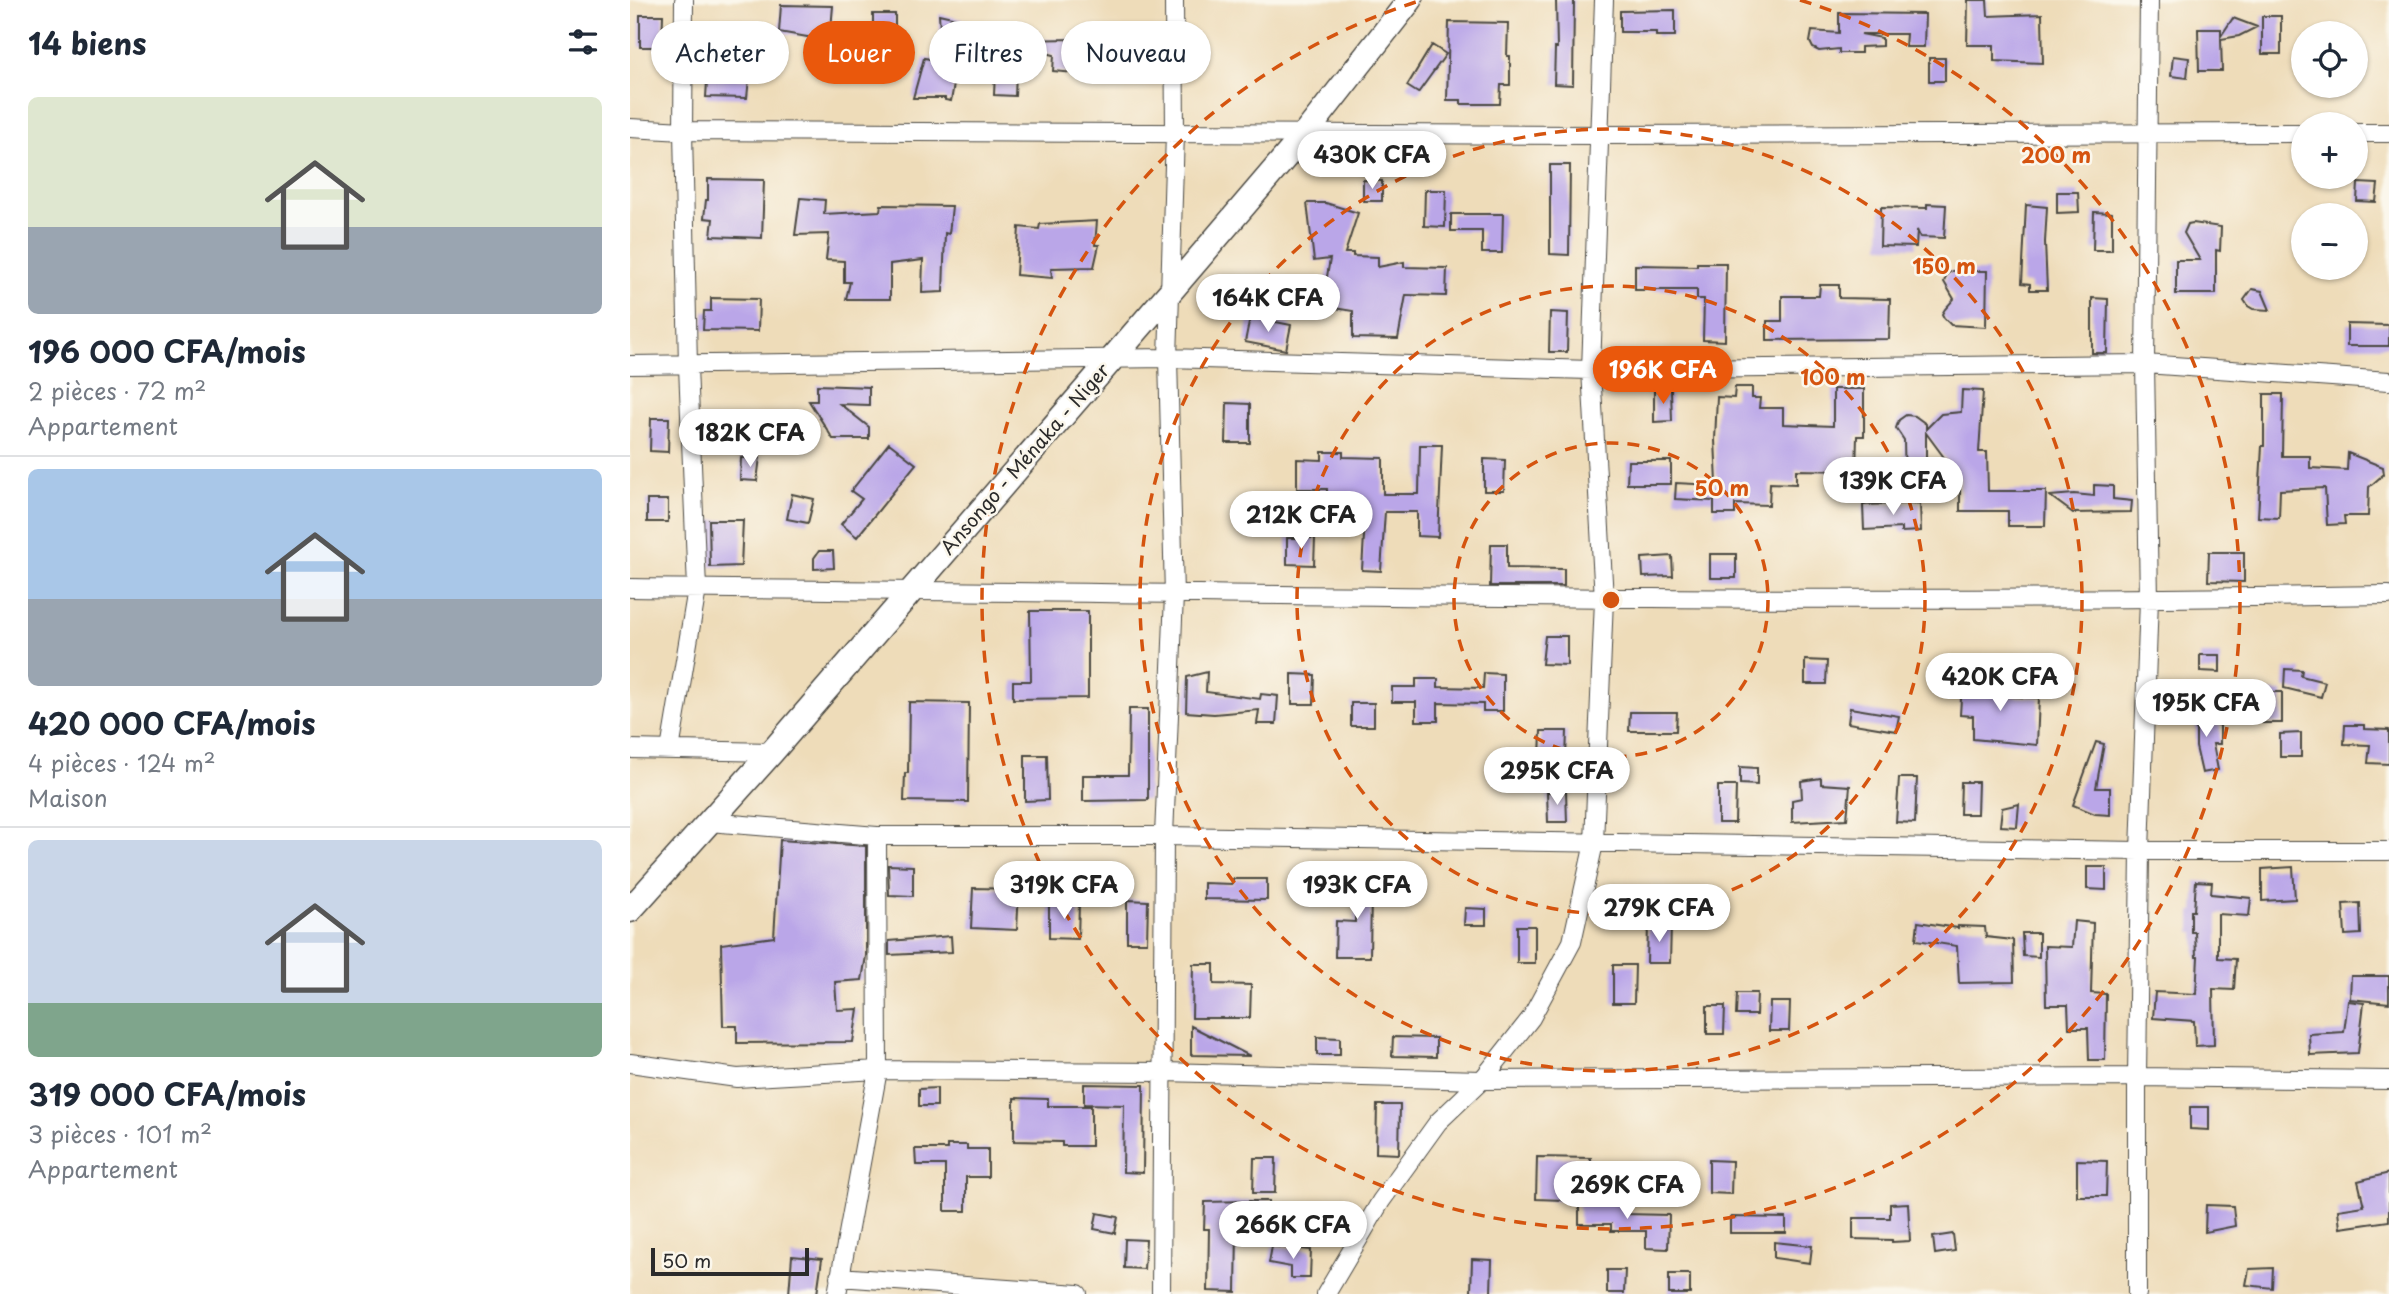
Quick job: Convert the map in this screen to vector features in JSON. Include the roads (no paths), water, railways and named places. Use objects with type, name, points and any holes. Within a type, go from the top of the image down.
[{"type":"main road","name":"Ansongo - Ménaka - Niger","points":[[630,910],[772,752],[1113,359],[1305,134],[1410,0]]},
{"type":"street","points":[[670,750],[697,589],[688,366],[683,131],[684,0]]},
{"type":"street","points":[[1161,1294],[1164,836],[1174,595],[1168,358],[1175,134],[1174,0]]},
{"type":"street","points":[[1326,1294],[1381,1201],[1438,1122],[1482,1080],[1531,1018],[1572,942],[1594,843],[1604,599],[1591,370],[1604,0]]},
{"type":"street","points":[[2137,1294],[2140,851],[2149,599],[2145,364],[2149,0]]},
{"type":"street","points":[[630,128],[683,131],[1175,134],[2291,133]]},
{"type":"street","points":[[2368,133],[2389,133]]},
{"type":"street","points":[[630,365],[1168,358],[1591,370],[2145,364],[2389,381]]},
{"type":"street","points":[[630,588],[1604,599],[2149,599],[2389,595]]},
{"type":"street","points":[[630,749],[772,752]]},
{"type":"street","points":[[709,822],[877,836],[1164,836],[2140,851],[2389,852]]},
{"type":"street","points":[[877,836],[878,1070],[838,1285],[1078,1294]]},
{"type":"street","points":[[630,1062],[737,1078],[878,1070],[1163,1072],[1482,1080],[2137,1077],[2389,1080]]}]
